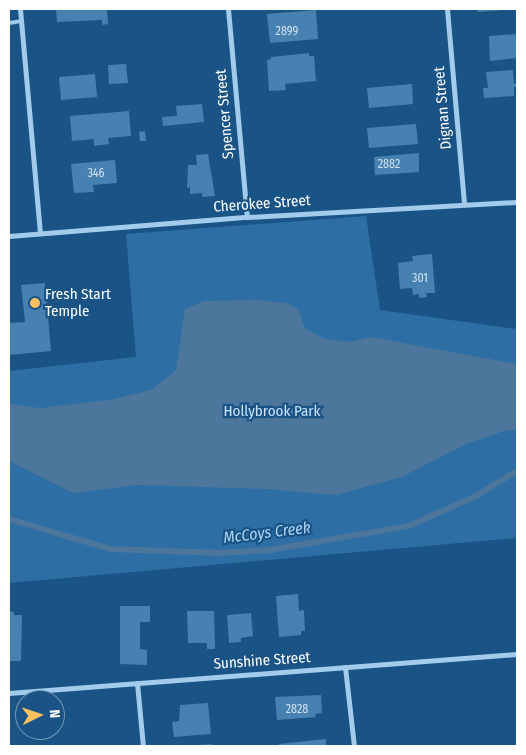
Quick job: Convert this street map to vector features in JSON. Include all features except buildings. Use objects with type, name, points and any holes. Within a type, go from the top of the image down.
[{"type":"street","points":[[20,9],[40,233]]},
{"type":"street","name":"Spencer Street","points":[[228,9],[247,217]]},
{"type":"street","name":"Dignan Street","points":[[447,9],[464,204]]},
{"type":"street","name":"Cherokee Street","points":[[9,236],[247,217],[517,202]]},
{"type":"street","name":"Sunshine Street","points":[[9,693],[517,654]]},
{"type":"street","points":[[345,668],[354,746]]},
{"type":"street","points":[[137,682],[143,746]]},
{"type":"lane","points":[[9,23],[21,21]]},
{"type":"green space","name":"Hollybrook Park","points":[[366,216],[380,310],[516,329],[517,325],[517,538],[9,583],[9,371],[136,357],[126,234]]},
{"type":"shaded area","points":[[257,300],[286,303],[299,310],[305,329],[325,339],[350,342],[371,337],[517,364],[517,430],[504,431],[466,444],[402,477],[336,495],[266,489],[139,485],[73,493],[9,461],[9,404],[40,408],[110,400],[151,390],[176,370],[185,309],[204,301]]},
{"type":"waterway","name":"McCoys Creek","points":[[9,519],[110,549],[221,553],[270,550],[409,526],[476,496],[517,471]]},
{"type":"place","name":"Fresh Start Temple","points":[[35,303]]}]
